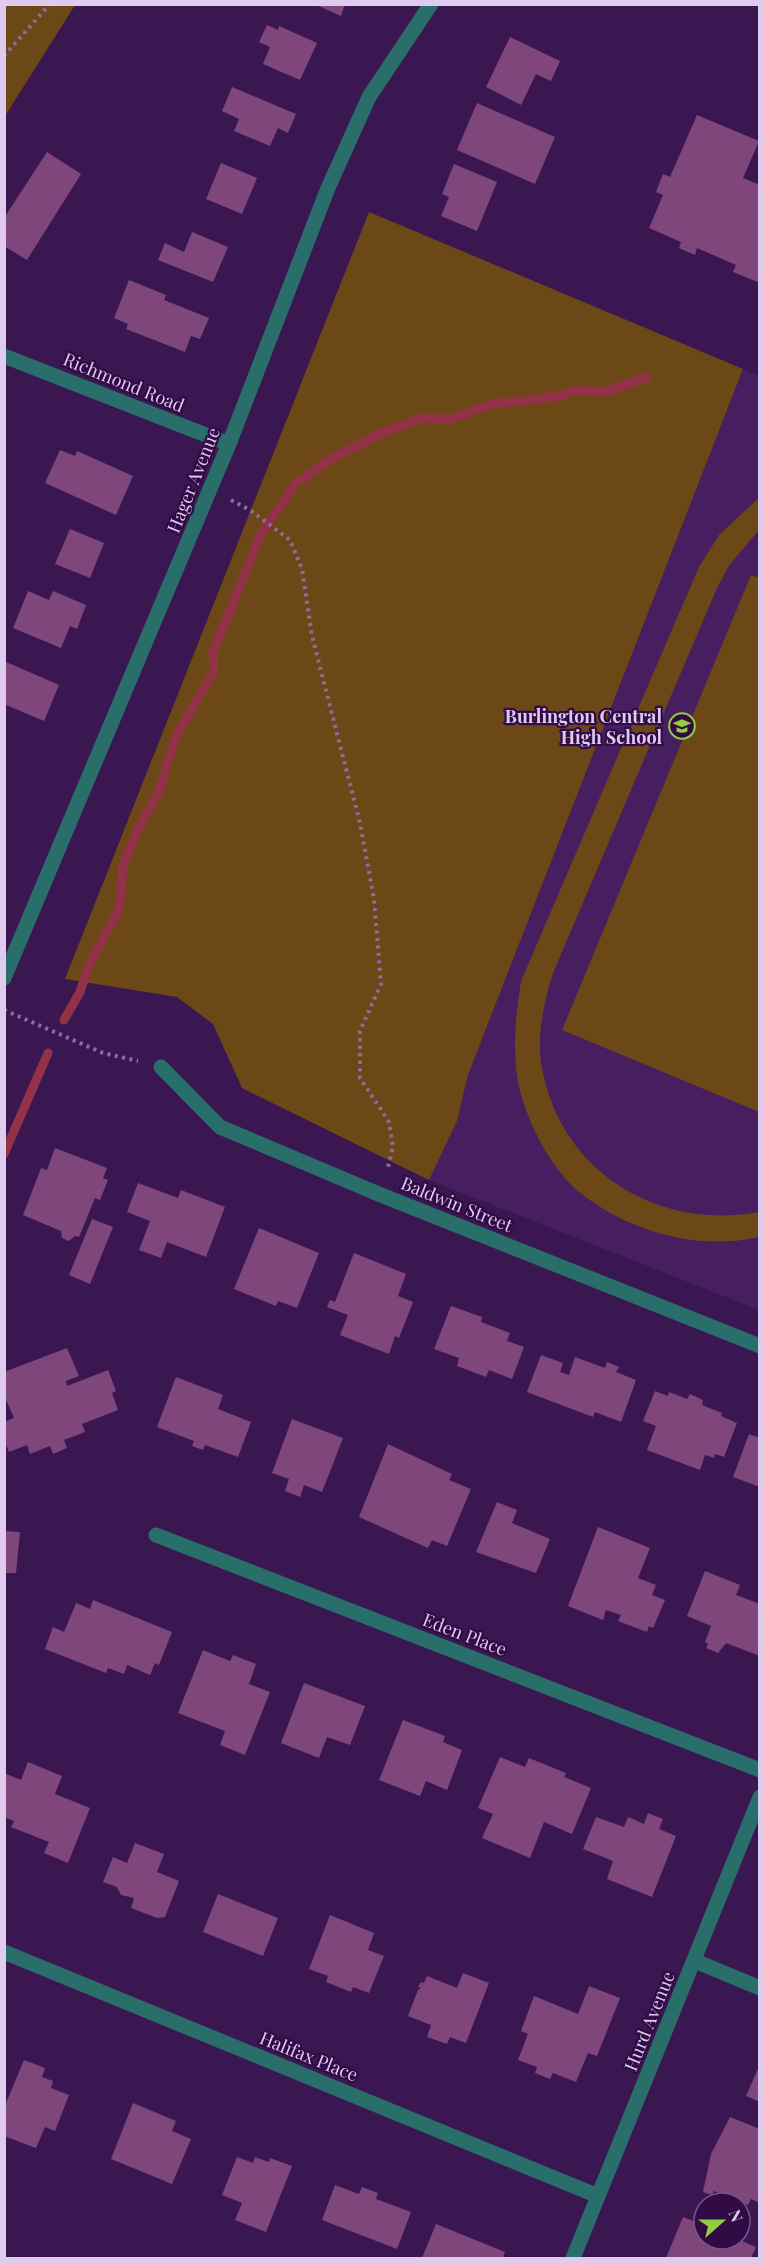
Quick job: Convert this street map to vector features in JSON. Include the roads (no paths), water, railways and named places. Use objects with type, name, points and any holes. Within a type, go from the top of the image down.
[{"type":"street","name":"Hager Avenue","points":[[4,978],[229,444],[328,188],[369,97],[431,4]]},
{"type":"street","name":"Richmond Road","points":[[4,356],[229,444]]},
{"type":"street","name":"Baldwin Street","points":[[161,1067],[220,1127],[381,1195],[759,1346]]},
{"type":"street","name":"Eden Place","points":[[156,1535],[759,1770]]},
{"type":"street","name":"Hurd Avenue","points":[[573,2259],[695,1961],[759,1797]]},
{"type":"street","name":"Halifax Place","points":[[4,1952],[598,2196]]},
{"type":"street","points":[[695,1961],[759,1988]]},
{"type":"waterway","points":[[64,1020],[80,992],[90,963],[119,909],[123,866],[139,826],[158,794],[176,736],[214,671],[213,652],[261,534],[295,484],[331,459],[382,433],[422,418],[451,419],[492,404],[560,396],[576,390],[605,392],[647,377]]},
{"type":"waterway","points":[[4,1154],[48,1053]]},
{"type":"place","name":"Burlington Central High School","points":[[682,726]]}]
